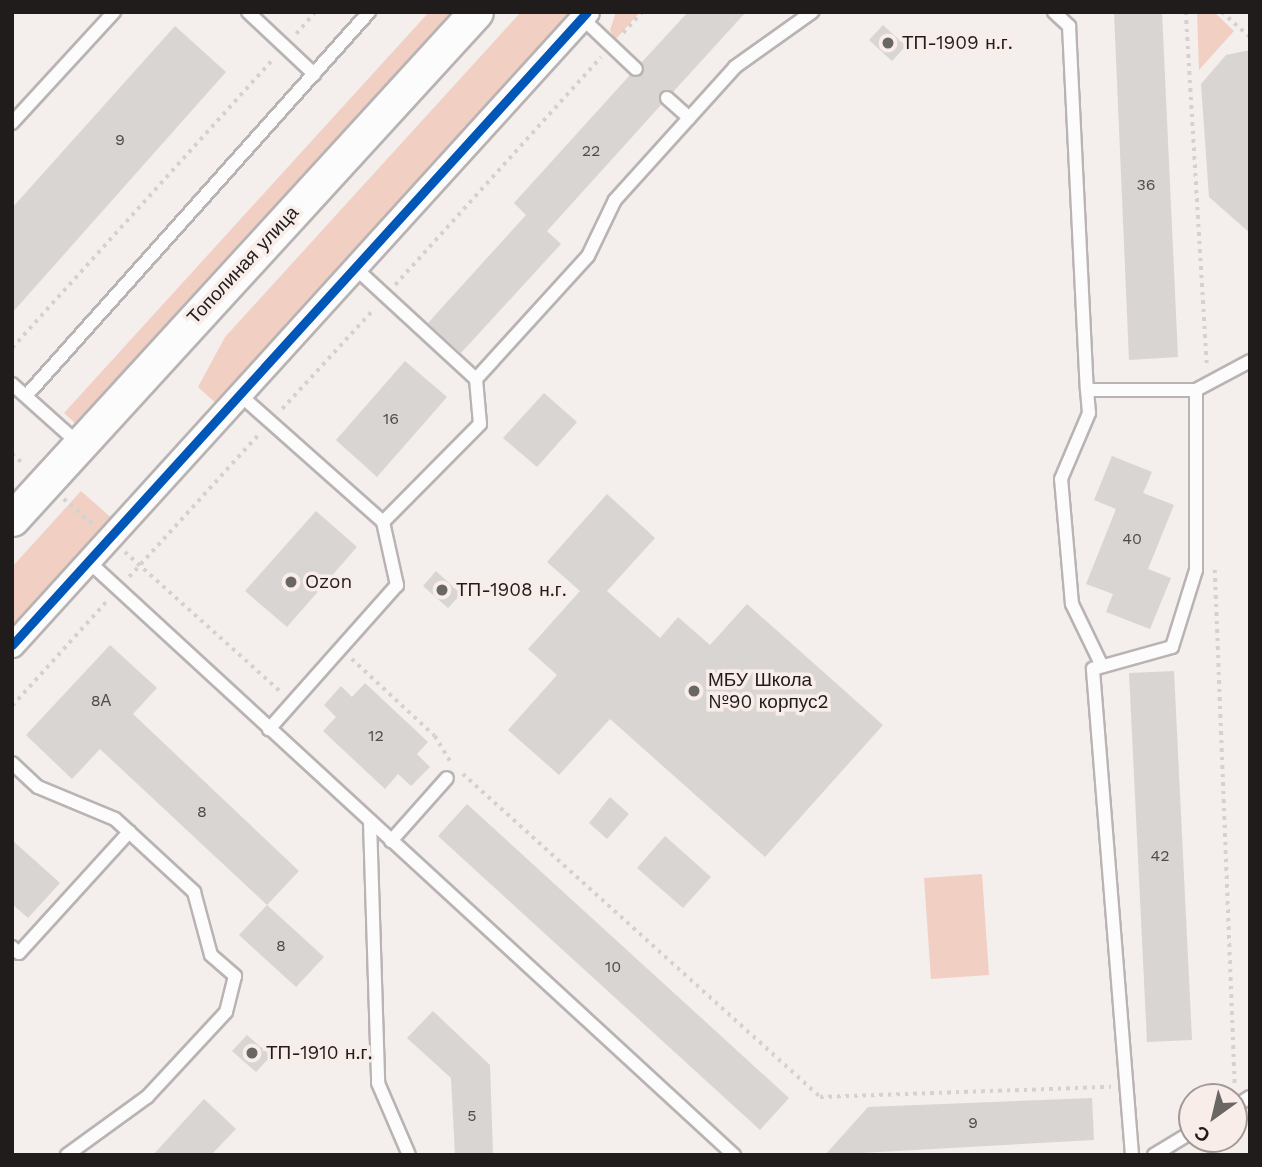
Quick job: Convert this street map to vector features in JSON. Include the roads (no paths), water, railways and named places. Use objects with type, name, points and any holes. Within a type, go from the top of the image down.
[{"type":"main road","name":"Тополиная улица","points":[[12,519],[476,12]]},
{"type":"street","points":[[12,645],[353,265],[584,15]]},
{"type":"lane","points":[[12,123],[114,12]]},
{"type":"lane","points":[[248,12],[314,74]]},
{"type":"lane","points":[[26,396],[369,12]]},
{"type":"lane","points":[[476,379],[588,256],[615,200],[735,67],[811,12]]},
{"type":"lane","points":[[1054,12],[1069,26],[1089,413],[1061,479],[1072,604],[1101,664]]},
{"type":"lane","points":[[584,15],[636,69]]},
{"type":"lane","points":[[667,98],[689,118]]},
{"type":"lane","points":[[353,265],[476,379],[480,424],[383,522]]},
{"type":"lane","points":[[1087,390],[1196,390],[1250,361]]},
{"type":"lane","points":[[12,384],[79,444]]},
{"type":"lane","points":[[1132,1155],[1123,1086],[1093,670],[1101,664],[1172,647],[1196,570],[1196,390]]},
{"type":"lane","points":[[239,394],[383,522],[397,585],[269,729]]},
{"type":"lane","points":[[88,561],[734,1155]]},
{"type":"lane","points":[[12,763],[37,787],[114,819],[194,892],[211,955],[234,976],[226,1012],[156,1087],[67,1155]]},
{"type":"lane","points":[[391,841],[447,778]]},
{"type":"lane","points":[[370,822],[379,1083],[409,1155]]},
{"type":"lane","points":[[12,947],[19,953],[129,832]]},
{"type":"lane","points":[[1154,1155],[1178,1140]]},
{"type":"place","name":"ТП-1909 н.г.","points":[[888,43]]},
{"type":"place","name":"Ozon","points":[[291,582]]},
{"type":"place","name":"ТП-1908 н.г.","points":[[442,590]]},
{"type":"place","name":"МБУ Школа №90 корпус2","points":[[694,691]]},
{"type":"place","name":"ТП-1910 н.г.","points":[[252,1053]]}]
